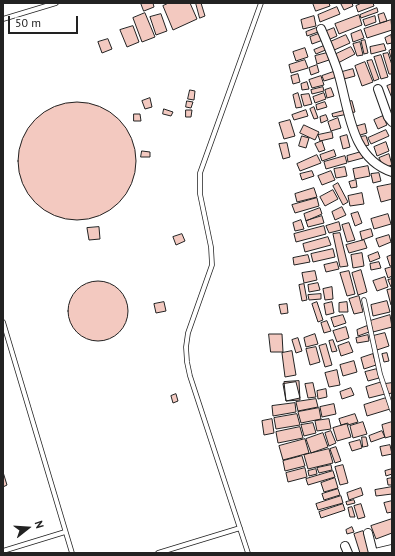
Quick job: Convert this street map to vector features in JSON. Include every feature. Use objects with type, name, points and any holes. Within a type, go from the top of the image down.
[{"type":"street","points":[[321,29],[338,72],[351,126],[358,142],[364,152],[376,163],[384,169],[392,172]]},
{"type":"street","points":[[378,90],[391,118]]},
{"type":"street","points":[[368,533],[374,553],[392,548]]},
{"type":"lane","points":[[3,19],[56,3]]},
{"type":"lane","points":[[248,553],[190,376],[186,347],[188,333],[212,265],[211,247],[200,194],[200,174],[261,3]]},
{"type":"lane","points":[[364,300],[380,374],[392,410]]},
{"type":"lane","points":[[3,322],[4,330],[72,553]]},
{"type":"lane","points":[[158,553],[240,528]]},
{"type":"lane","points":[[3,551],[66,532]]},
{"type":"building","points":[[141,3],[153,3],[154,7],[144,11]]},
{"type":"building","points":[[169,3],[190,3],[197,19],[173,30],[163,6]]},
{"type":"building","points":[[196,3],[201,3],[205,16],[200,18]]},
{"type":"building","points":[[313,3],[329,3],[330,6],[316,11]]},
{"type":"building","points":[[352,3],[353,6],[344,10],[341,4]]},
{"type":"building","points":[[362,3],[373,3],[374,6],[358,12],[356,6]]},
{"type":"building","points":[[337,7],[340,14],[320,22],[318,15]]},
{"type":"building","points":[[377,8],[378,12],[361,18],[360,15]]},
{"type":"building","points":[[145,13],[155,37],[142,42],[133,18]]},
{"type":"building","points":[[384,13],[387,21],[380,23],[378,15]]},
{"type":"building","points":[[161,14],[167,31],[156,35],[150,17]]},
{"type":"building","points":[[359,15],[362,25],[339,34],[335,24]]},
{"type":"building","points":[[314,16],[316,26],[303,29],[301,20]]},
{"type":"building","points":[[375,16],[376,22],[365,26],[363,20]]},
{"type":"building","points":[[391,20],[392,30],[367,38],[364,29]]},
{"type":"building","points":[[133,26],[139,42],[127,47],[120,30]]},
{"type":"building","points":[[319,27],[321,31],[307,36],[306,32]]},
{"type":"building","points":[[334,28],[337,36],[328,40],[324,32]]},
{"type":"building","points":[[361,30],[364,38],[353,42],[351,34]]},
{"type":"building","points":[[321,33],[323,40],[312,44],[310,37]]},
{"type":"building","points":[[346,35],[350,43],[332,51],[328,43]]},
{"type":"building","points":[[391,35],[392,43],[387,44],[385,38]]},
{"type":"building","points":[[108,39],[112,49],[102,53],[98,42]]},
{"type":"building","points":[[365,40],[368,53],[364,54],[361,41]]},
{"type":"building","points":[[360,42],[363,55],[357,56],[353,44]]},
{"type":"building","points":[[384,44],[386,50],[371,54],[370,47]]},
{"type":"building","points":[[326,45],[328,49],[316,54],[314,50]]},
{"type":"building","points":[[351,47],[355,54],[338,63],[334,55]]},
{"type":"building","points":[[305,48],[308,57],[296,61],[293,52]]},
{"type":"building","points":[[392,49],[392,61],[389,51]]},
{"type":"building","points":[[327,53],[329,60],[317,64],[315,56]]},
{"type":"building","points":[[388,53],[392,65],[392,74],[389,74],[383,54]]},
{"type":"building","points":[[381,55],[388,77],[381,79],[374,57]]},
{"type":"building","points":[[305,60],[308,68],[291,73],[289,65]]},
{"type":"building","points":[[372,60],[379,79],[374,81],[367,61]]},
{"type":"building","points":[[365,62],[373,82],[362,86],[355,66]]},
{"type":"building","points":[[317,65],[319,72],[311,75],[309,68]]},
{"type":"building","points":[[353,69],[355,76],[344,79],[342,72]]},
{"type":"building","points":[[336,71],[337,77],[324,81],[322,76]]},
{"type":"building","points":[[298,74],[300,82],[293,84],[291,76]]},
{"type":"building","points":[[321,76],[324,85],[312,88],[309,80]]},
{"type":"building","points":[[307,82],[309,89],[302,90],[301,84]]},
{"type":"building","points":[[392,84],[392,98],[387,86]]},
{"type":"building","points":[[323,87],[324,91],[312,94],[311,90]]},
{"type":"building","points":[[331,88],[334,96],[327,98],[325,90]]},
{"type":"building","points":[[190,90],[195,91],[194,100],[188,99]]},
{"type":"building","points":[[298,93],[302,107],[296,108],[293,95]]},
{"type":"building","points":[[324,93],[326,99],[315,103],[313,97]]},
{"type":"building","points":[[309,94],[312,104],[304,106],[301,95]]},
{"type":"building","points":[[150,98],[152,107],[145,109],[142,101]]},
{"type":"building","points":[[187,101],[193,102],[191,108],[186,107]]},
{"type":"building","points":[[352,101],[355,112],[350,113],[347,102]]},
{"type":"building","points":[[77,102],[100,106],[119,119],[132,138],[136,161],[132,184],[119,203],[100,216],[77,220],[54,216],[35,203],[22,184],[18,161],[22,138],[35,119],[54,106]]},
{"type":"building","points":[[325,102],[327,107],[317,110],[316,105]]},
{"type":"building","points":[[314,107],[318,118],[314,119],[310,109]]},
{"type":"building","points":[[164,109],[173,112],[171,116],[163,114]]},
{"type":"building","points":[[186,110],[192,110],[191,117],[186,117]]},
{"type":"building","points":[[306,110],[308,116],[294,120],[292,115]]},
{"type":"building","points":[[347,110],[348,114],[333,117],[332,114]]},
{"type":"building","points":[[134,114],[140,114],[141,121],[134,121]]},
{"type":"building","points":[[326,115],[328,120],[321,123],[320,117]]},
{"type":"building","points":[[383,116],[387,125],[378,129],[374,120]]},
{"type":"building","points":[[338,118],[341,128],[331,131],[328,122]]},
{"type":"building","points":[[290,120],[295,136],[284,139],[279,123]]},
{"type":"building","points":[[365,124],[367,133],[357,136],[354,127]]},
{"type":"building","points":[[304,125],[319,132],[315,140],[300,133]]},
{"type":"building","points":[[386,130],[389,136],[371,144],[368,138]]},
{"type":"building","points":[[332,132],[333,138],[320,141],[318,135]]},
{"type":"building","points":[[347,135],[350,147],[343,149],[340,137]]},
{"type":"building","points":[[302,136],[309,138],[306,148],[299,146]]},
{"type":"building","points":[[366,136],[369,145],[362,147],[360,137]]},
{"type":"building","points":[[322,141],[325,150],[319,152],[315,144]]},
{"type":"building","points":[[386,142],[389,151],[377,156],[374,147]]},
{"type":"building","points":[[287,143],[290,157],[283,159],[279,144]]},
{"type":"building","points":[[334,150],[336,156],[322,161],[320,155]]},
{"type":"building","points":[[142,151],[150,152],[150,157],[141,157]]},
{"type":"building","points":[[361,152],[363,158],[348,162],[347,156]]},
{"type":"building","points":[[389,154],[392,165],[384,168],[379,158]]},
{"type":"building","points":[[317,155],[321,163],[300,171],[297,164]]},
{"type":"building","points":[[345,156],[347,163],[326,169],[324,162]]},
{"type":"building","points":[[368,166],[370,176],[355,179],[353,169]]},
{"type":"building","points":[[345,167],[347,176],[336,178],[334,169]]},
{"type":"building","points":[[312,171],[314,176],[302,180],[300,174]]},
{"type":"building","points":[[331,171],[335,180],[322,185],[318,176]]},
{"type":"building","points":[[379,173],[381,181],[373,183],[371,174]]},
{"type":"building","points":[[356,180],[357,187],[351,188],[349,182]]},
{"type":"building","points":[[338,183],[348,202],[343,205],[333,186]]},
{"type":"building","points":[[392,184],[392,199],[381,202],[377,187]]},
{"type":"building","points":[[314,188],[317,197],[297,202],[295,194]]},
{"type":"building","points":[[333,190],[338,199],[325,206],[320,197]]},
{"type":"building","points":[[362,193],[364,204],[350,206],[348,196]]},
{"type":"building","points":[[317,198],[319,206],[295,213],[292,205]]},
{"type":"building","points":[[342,207],[346,215],[335,220],[332,212]]},
{"type":"building","points":[[320,208],[322,214],[306,221],[304,214]]},
{"type":"building","points":[[358,212],[362,223],[355,226],[351,214]]},
{"type":"building","points":[[388,214],[391,224],[374,229],[371,219]]},
{"type":"building","points":[[322,216],[324,223],[308,227],[306,221]]},
{"type":"building","points":[[301,220],[304,229],[295,231],[293,223]]},
{"type":"building","points":[[339,222],[341,230],[329,233],[326,226]]},
{"type":"building","points":[[349,223],[355,240],[347,242],[342,225]]},
{"type":"building","points":[[324,226],[326,234],[296,242],[294,234]]},
{"type":"building","points":[[99,227],[100,239],[89,240],[87,228]]},
{"type":"building","points":[[371,229],[373,236],[362,240],[360,232]]},
{"type":"building","points":[[340,233],[348,266],[340,267],[333,234]]},
{"type":"building","points":[[182,234],[185,241],[176,245],[173,237]]},
{"type":"building","points":[[389,235],[391,242],[379,247],[376,239]]},
{"type":"building","points":[[328,237],[331,245],[305,252],[303,244]]},
{"type":"building","points":[[364,240],[367,248],[349,253],[346,245]]},
{"type":"building","points":[[333,249],[335,257],[313,262],[311,254]]},
{"type":"building","points":[[378,252],[380,258],[370,262],[368,256]]},
{"type":"building","points":[[362,253],[364,266],[353,268],[351,255]]},
{"type":"building","points":[[308,255],[310,262],[294,265],[293,258]]},
{"type":"building","points":[[392,255],[392,266],[390,266],[387,257]]},
{"type":"building","points":[[337,262],[339,269],[326,272],[324,265]]},
{"type":"building","points":[[379,262],[381,268],[371,270],[370,264]]},
{"type":"building","points":[[392,267],[392,276],[388,278],[385,269]]},
{"type":"building","points":[[361,270],[367,292],[358,295],[352,273]]},
{"type":"building","points":[[315,271],[317,280],[304,283],[302,273]]},
{"type":"building","points":[[349,271],[355,294],[347,296],[340,273]]},
{"type":"building","points":[[385,277],[388,287],[377,291],[373,281]]},
{"type":"building","points":[[392,279],[392,287],[391,287],[388,280]]},
{"type":"building","points":[[98,281],[114,286],[119,290],[123,295],[128,311],[123,327],[119,332],[114,336],[98,341],[82,336],[77,332],[73,327],[68,311],[73,295],[77,290],[82,286]]},
{"type":"building","points":[[318,283],[320,290],[309,292],[308,285]]},
{"type":"building","points":[[304,284],[307,300],[302,301],[299,285]]},
{"type":"building","points":[[332,287],[333,299],[325,300],[323,289]]},
{"type":"building","points":[[392,289],[392,305],[391,305],[387,290]]},
{"type":"building","points":[[321,294],[321,299],[309,300],[308,295]]},
{"type":"building","points":[[359,296],[363,312],[354,314],[349,299]]},
{"type":"building","points":[[387,301],[390,312],[373,316],[371,305]]},
{"type":"building","points":[[164,302],[166,311],[156,313],[154,304]]},
{"type":"building","points":[[317,302],[323,320],[318,322],[312,304]]},
{"type":"building","points":[[332,302],[334,313],[326,315],[324,304]]},
{"type":"building","points":[[347,302],[348,312],[339,312],[339,303]]},
{"type":"building","points":[[287,304],[288,313],[281,314],[279,305]]},
{"type":"building","points":[[343,315],[346,323],[334,327],[331,318]]},
{"type":"building","points":[[390,315],[392,327],[373,332],[370,321]]},
{"type":"building","points":[[327,321],[331,331],[324,333],[321,323]]},
{"type":"building","points":[[367,326],[369,332],[358,336],[357,330]]},
{"type":"building","points":[[346,327],[349,338],[337,342],[333,331]]},
{"type":"building","points":[[385,333],[389,346],[377,350],[373,336]]},
{"type":"building","points":[[269,334],[282,334],[283,352],[271,352]]},
{"type":"building","points":[[315,334],[318,344],[306,347],[304,338]]},
{"type":"building","points":[[368,335],[369,341],[357,343],[356,338]]},
{"type":"building","points":[[298,338],[302,351],[296,353],[292,340]]},
{"type":"building","points":[[333,340],[337,351],[332,352],[329,341]]},
{"type":"building","points":[[349,342],[353,352],[341,356],[338,346]]},
{"type":"building","points":[[326,344],[332,365],[325,367],[319,346]]},
{"type":"building","points":[[316,347],[320,362],[310,365],[306,349]]},
{"type":"building","points":[[292,351],[296,375],[285,377],[282,353]]},
{"type":"building","points":[[387,353],[389,361],[384,362],[382,354]]},
{"type":"building","points":[[373,354],[376,365],[364,369],[361,358]]},
{"type":"building","points":[[354,361],[357,372],[343,376],[340,365]]},
{"type":"building","points":[[377,369],[379,378],[368,381],[365,372]]},
{"type":"building","points":[[337,370],[340,385],[329,387],[325,373]]},
{"type":"building","points":[[299,381],[300,400],[286,401],[284,382]]},
{"type":"building","points":[[296,382],[300,398],[286,401],[283,384]]},
{"type":"building","points":[[382,382],[385,394],[369,398],[366,387]]},
{"type":"building","points":[[313,383],[316,397],[308,398],[305,384]]},
{"type":"building","points":[[392,383],[392,393],[387,394],[385,384]]},
{"type":"building","points":[[351,388],[354,395],[342,399],[340,392]]},
{"type":"building","points":[[326,389],[327,397],[318,399],[317,391]]},
{"type":"building","points":[[176,394],[178,401],[173,403],[171,396]]},
{"type":"building","points":[[386,398],[390,409],[367,416],[364,405]]},
{"type":"building","points":[[316,399],[318,407],[298,411],[296,402]]},
{"type":"building","points":[[295,403],[296,412],[273,416],[272,406]]},
{"type":"building","points":[[334,404],[336,414],[322,417],[320,407]]},
{"type":"building","points":[[319,408],[321,419],[301,423],[298,412]]},
{"type":"building","points":[[297,414],[300,425],[276,429],[274,418]]},
{"type":"building","points":[[355,414],[358,422],[348,425],[348,423],[341,425],[339,419]]},
{"type":"building","points":[[272,419],[274,433],[264,435],[262,421]]},
{"type":"building","points":[[329,419],[331,429],[317,431],[315,421]]},
{"type":"building","points":[[363,422],[367,434],[353,438],[350,426]]},
{"type":"building","points":[[392,422],[392,436],[385,438],[382,425]]},
{"type":"building","points":[[313,423],[316,433],[304,436],[301,425]]},
{"type":"building","points":[[347,424],[351,437],[337,441],[333,428]]},
{"type":"building","points":[[300,427],[303,438],[278,443],[276,432]]},
{"type":"building","points":[[331,431],[336,443],[329,446],[325,433]]},
{"type":"building","points":[[382,431],[385,437],[371,442],[369,436]]},
{"type":"building","points":[[323,433],[328,447],[311,453],[306,439]]},
{"type":"building","points":[[362,437],[366,437],[368,446],[363,447]]},
{"type":"building","points":[[305,439],[309,453],[283,460],[279,446]]},
{"type":"building","points":[[360,440],[362,448],[352,451],[349,443]]},
{"type":"building","points":[[390,445],[392,454],[382,456],[380,447]]},
{"type":"building","points":[[336,447],[341,461],[335,463],[330,449]]},
{"type":"building","points":[[329,449],[333,463],[308,469],[304,455]]},
{"type":"building","points":[[302,456],[305,466],[285,471],[283,461]]},
{"type":"building","points":[[331,465],[332,470],[319,473],[317,468]]},
{"type":"building","points":[[343,465],[348,483],[340,485],[335,467]]},
{"type":"building","points":[[305,468],[307,477],[288,482],[286,473]]},
{"type":"building","points":[[316,469],[317,474],[309,476],[308,471]]},
{"type":"building","points":[[392,469],[392,474],[386,476],[385,471]]},
{"type":"building","points":[[333,471],[335,477],[308,485],[306,479]]},
{"type":"building","points":[[3,472],[7,485],[3,487]]},
{"type":"building","points":[[335,478],[338,488],[324,492],[321,483]]},
{"type":"building","points":[[392,478],[392,485],[388,485],[387,479]]},
{"type":"building","points":[[392,487],[392,494],[376,496],[375,490]]},
{"type":"building","points":[[361,488],[363,495],[349,500],[347,493]]},
{"type":"building","points":[[338,489],[340,495],[324,500],[322,494]]},
{"type":"building","points":[[341,496],[343,503],[318,510],[316,504]]},
{"type":"building","points":[[354,500],[355,503],[347,505],[346,502]]},
{"type":"building","points":[[392,501],[392,512],[387,513],[384,503]]},
{"type":"building","points":[[343,504],[345,510],[321,518],[319,512]]},
{"type":"building","points":[[361,504],[365,517],[358,519],[354,506]]},
{"type":"building","points":[[352,507],[355,517],[350,517],[348,508]]},
{"type":"building","points":[[392,519],[392,533],[376,539],[371,526]]},
{"type":"building","points":[[352,527],[354,532],[347,534],[346,530]]},
{"type":"building","points":[[363,531],[370,553],[360,553],[354,534]]}]
